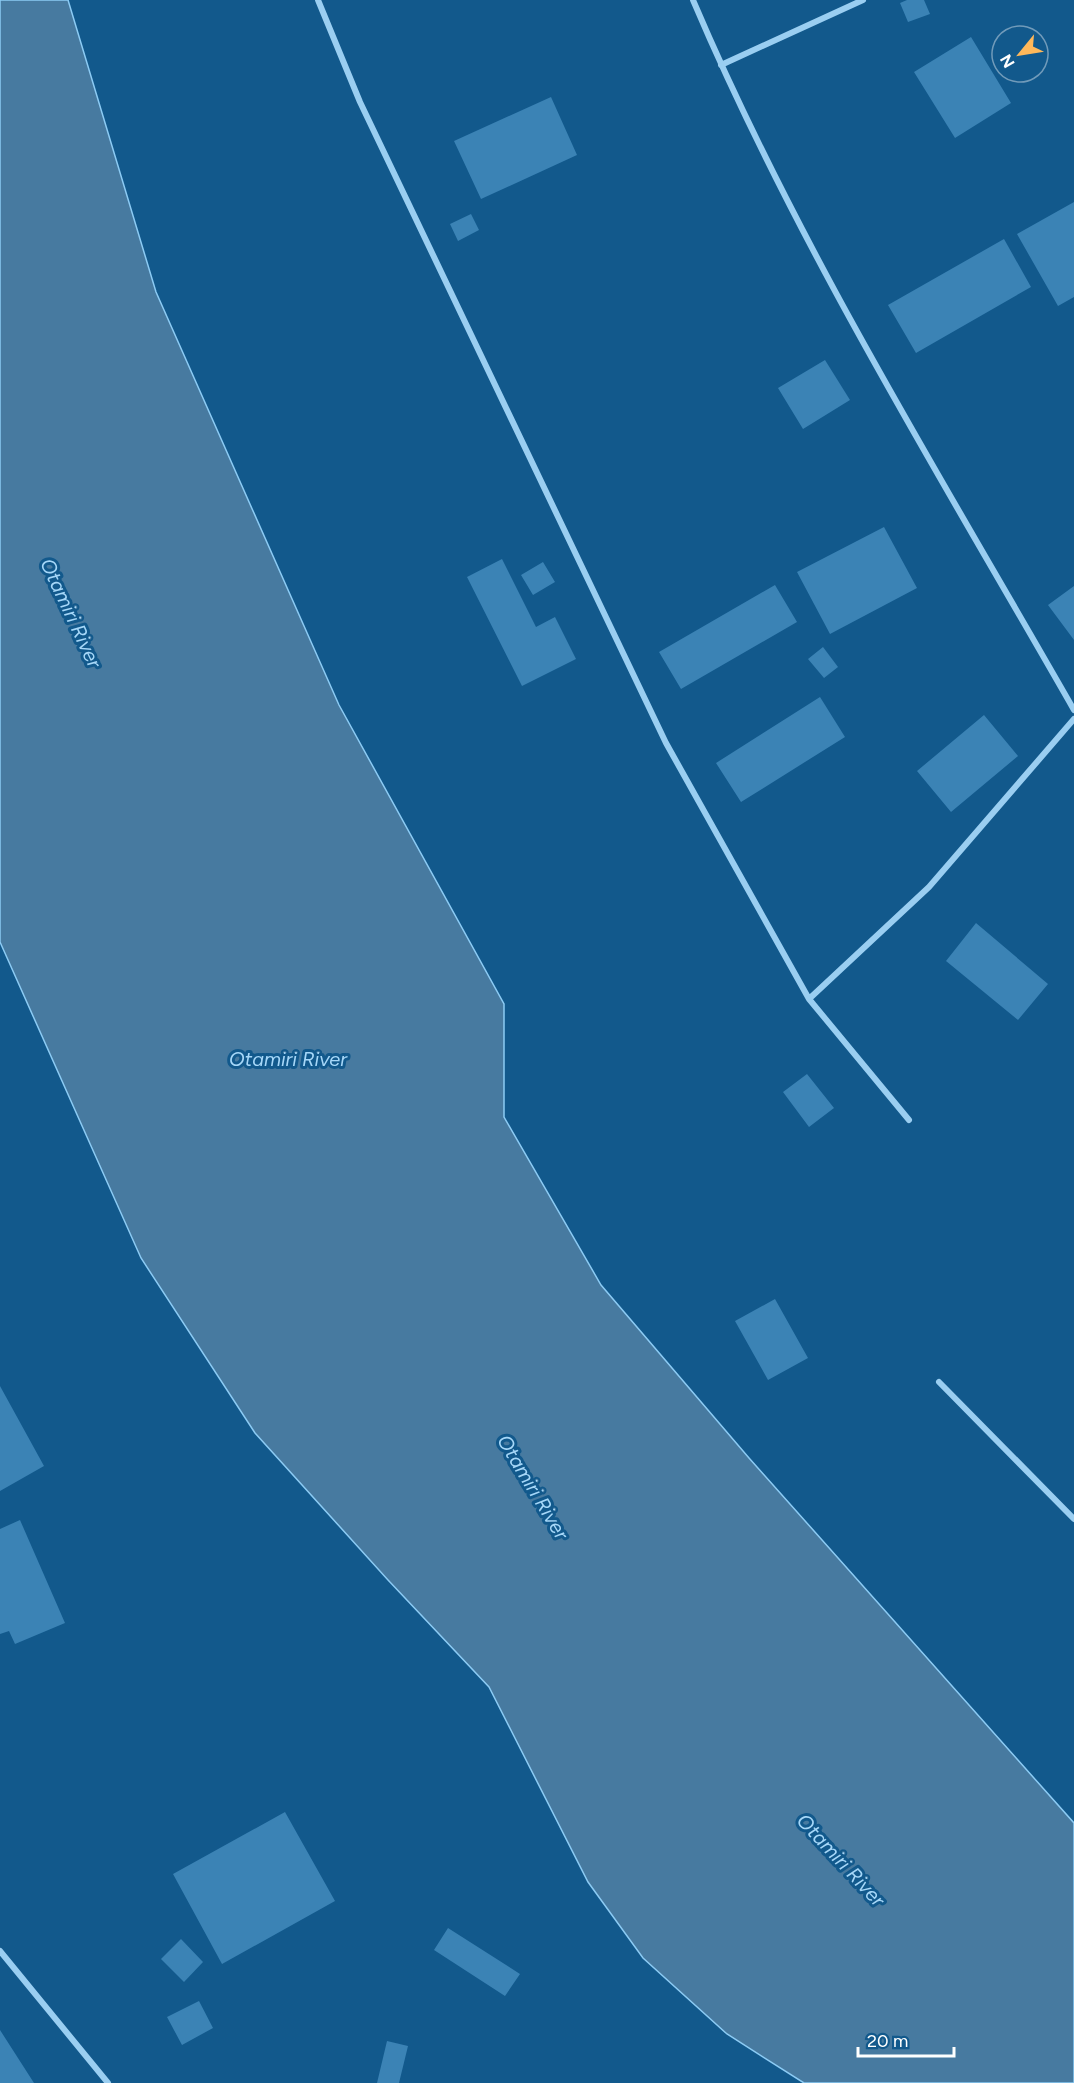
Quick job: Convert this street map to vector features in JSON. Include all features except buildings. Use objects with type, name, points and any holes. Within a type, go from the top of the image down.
[{"type":"street","points":[[318,0],[360,102],[666,743],[809,999],[909,1120]]},
{"type":"street","points":[[693,0],[721,65],[829,281],[1074,710]]},
{"type":"street","points":[[721,65],[863,0]]},
{"type":"street","points":[[809,999],[929,887],[1074,719]]},
{"type":"street","points":[[939,1382],[1074,1519]]},
{"type":"street","points":[[0,1951],[108,2083]]},
{"type":"water","name":"Otamiri River","points":[[0,0],[68,0],[156,292],[339,705],[504,1004],[504,1117],[601,1285],[749,1458],[1074,1823],[1074,2083],[804,2083],[727,2034],[643,1958],[588,1882],[489,1687],[255,1433],[141,1258],[0,942]]}]
